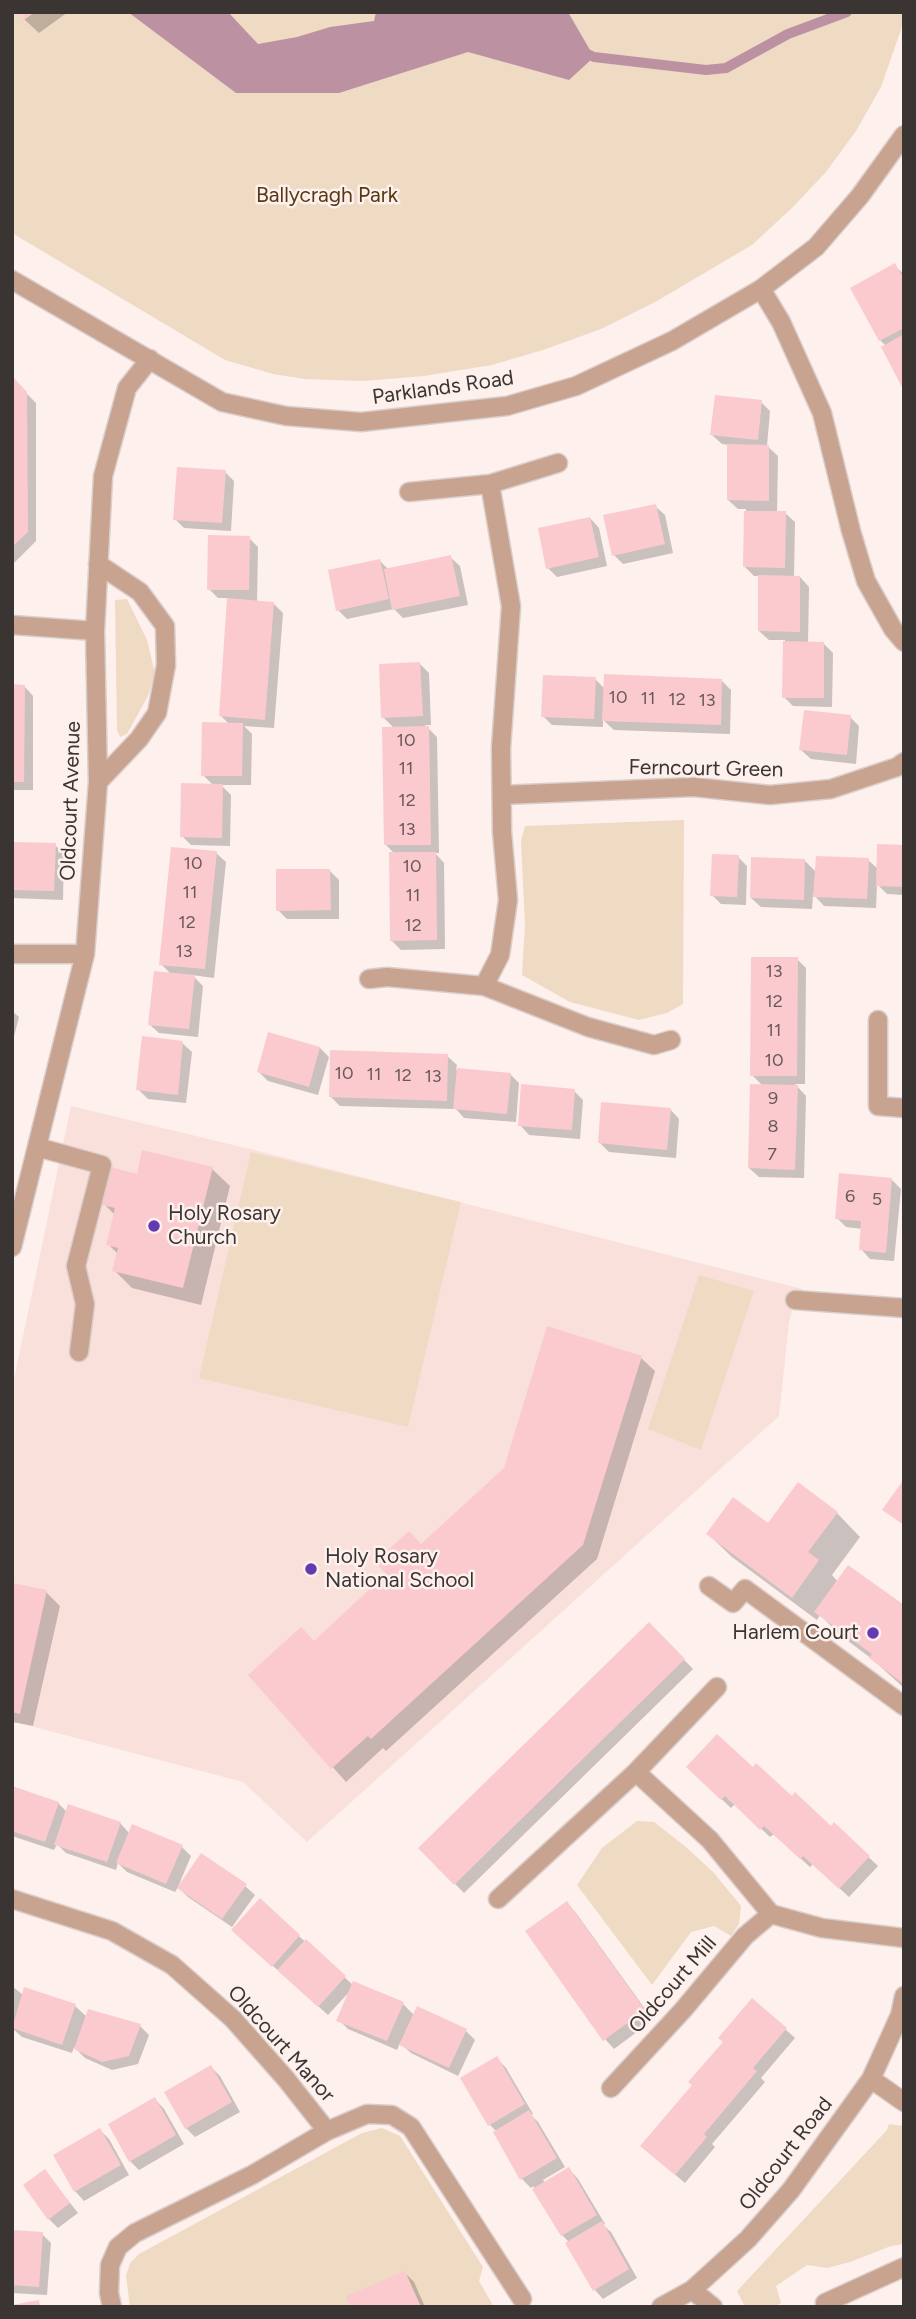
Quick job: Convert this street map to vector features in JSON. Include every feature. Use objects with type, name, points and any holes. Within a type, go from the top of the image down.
[{"type":"street","name":"Parklands Road","points":[[12,280],[222,402],[286,416],[361,422],[507,405],[576,386],[672,341],[761,289],[816,247],[860,196],[904,135]]},
{"type":"street","points":[[761,289],[781,322],[822,413],[866,580],[893,629],[904,642]]},
{"type":"street","name":"Oldcourt Avenue","points":[[12,1247],[85,954],[98,782],[95,631],[103,476],[127,388],[150,359]]},
{"type":"street","points":[[409,492],[489,484],[558,463]]},
{"type":"street","points":[[484,986],[499,955],[508,900],[502,832],[501,747],[512,606],[489,484]]},
{"type":"street","points":[[98,564],[140,592],[165,626],[166,665],[157,713],[139,739],[98,782]]},
{"type":"street","points":[[12,625],[95,631]]},
{"type":"street","name":"Ferncourt Green","points":[[502,795],[694,787],[770,795],[831,789],[897,767],[904,762]]},
{"type":"street","points":[[12,954],[85,954]]},
{"type":"street","points":[[369,979],[387,977],[484,986],[588,1027],[654,1045],[671,1040]]},
{"type":"street","points":[[878,1020],[878,1106],[904,1108]]},
{"type":"street","points":[[37,1147],[102,1165],[76,1266],[85,1304],[79,1352]]},
{"type":"street","points":[[795,1300],[904,1308]]},
{"type":"street","points":[[709,1586],[733,1603],[746,1589],[904,1706]]},
{"type":"street","points":[[498,1899],[636,1772],[717,1687]]},
{"type":"street","points":[[636,1772],[710,1840],[771,1914],[822,1928],[904,1938]]},
{"type":"street","name":"Oldcourt Manor","points":[[12,1899],[112,1931],[172,1965],[233,2019],[327,2131]]},
{"type":"street","name":"Oldcourt Mill","points":[[611,2088],[683,2010],[745,1936],[771,1914]]},
{"type":"street","name":"Oldcourt Road","points":[[661,2307],[692,2290],[748,2239],[791,2190],[871,2079],[900,2015],[904,1996]]},
{"type":"street","points":[[871,2079],[904,2102]]},
{"type":"street","name":"Oldcourt Manor","points":[[112,2307],[109,2293],[110,2265],[118,2247],[135,2233],[252,2175],[327,2131],[367,2114],[392,2115],[411,2127],[522,2299]]},
{"type":"street","points":[[825,2303],[904,2267]]},
{"type":"street","points":[[692,2290],[713,2307]]},
{"type":"shaded area","points":[[128,12],[228,12],[258,44],[297,37],[330,27],[374,21],[376,12],[568,12],[594,57],[569,80],[468,52],[339,93],[236,93]]},
{"type":"shaded area","name":"Holy Rosary National School","points":[[71,1106],[802,1289],[795,1300],[789,1322],[779,1416],[307,1842],[243,1782],[12,1721],[12,1389]]},
{"type":"green space","name":"Ballycragh Park","points":[[12,12],[904,12],[904,21],[881,87],[856,131],[826,172],[752,245],[657,301],[601,329],[546,349],[492,365],[424,376],[363,381],[305,379],[273,374],[225,360],[12,233]]},
{"type":"green space","points":[[127,599],[147,640],[155,673],[148,696],[127,734],[120,737],[117,730],[115,600]]},
{"type":"green space","points":[[684,820],[683,1004],[667,1013],[639,1020],[570,1002],[522,975],[525,925],[521,841],[525,826]]},
{"type":"green space","points":[[251,1152],[461,1202],[408,1427],[199,1378]]},
{"type":"green space","points":[[699,1275],[754,1291],[701,1450],[648,1429]]},
{"type":"green space","points":[[637,1821],[654,1822],[686,1847],[714,1873],[741,1906],[739,1924],[731,1936],[714,1926],[691,1932],[652,1985],[577,1885],[602,1848]]},
{"type":"green space","points":[[889,2124],[904,2126],[904,2244],[827,2268],[807,2265],[776,2286],[781,2303],[774,2307],[745,2307],[737,2291],[887,2130]]},
{"type":"green space","points":[[382,2128],[400,2136],[483,2267],[479,2281],[494,2307],[130,2307],[126,2276],[130,2263],[139,2254],[362,2133]]},
{"type":"building","points":[[22,12],[35,12],[24,20]]},
{"type":"building","points":[[895,263],[904,279],[904,328],[879,341],[850,288]]},
{"type":"building","points":[[904,334],[904,391],[881,347]]},
{"type":"building","points":[[12,376],[27,392],[28,532],[12,547]]},
{"type":"building","points":[[715,395],[762,400],[758,440],[710,435]]},
{"type":"building","points":[[727,444],[769,445],[769,501],[727,500]]},
{"type":"building","points":[[177,467],[226,470],[222,523],[173,520]]},
{"type":"building","points":[[656,504],[665,544],[612,556],[603,515]]},
{"type":"building","points":[[744,511],[786,511],[785,568],[743,567]]},
{"type":"building","points":[[590,517],[599,557],[546,569],[538,528]]},
{"type":"building","points":[[208,535],[250,536],[249,590],[207,590]]},
{"type":"building","points":[[451,555],[460,596],[392,610],[384,569]]},
{"type":"building","points":[[380,559],[389,599],[336,611],[328,570]]},
{"type":"building","points":[[758,575],[800,576],[800,632],[758,631]]},
{"type":"building","points":[[227,598],[274,602],[265,720],[219,716]]},
{"type":"building","points":[[783,641],[824,642],[824,698],[782,698]]},
{"type":"building","points":[[420,662],[423,716],[381,718],[379,664]]},
{"type":"building","points":[[604,674],[722,679],[721,725],[602,721]]},
{"type":"building","points":[[543,675],[596,677],[594,719],[541,717]]},
{"type":"building","points":[[12,684],[25,685],[24,782],[12,782]]},
{"type":"building","points":[[804,710],[851,715],[847,755],[799,750]]},
{"type":"building","points":[[202,722],[243,723],[242,776],[201,776]]},
{"type":"building","points":[[429,726],[431,845],[384,845],[382,727]]},
{"type":"building","points":[[181,783],[223,784],[222,838],[180,837]]},
{"type":"building","points":[[12,842],[56,843],[54,891],[12,890]]},
{"type":"building","points":[[877,844],[904,845],[904,887],[876,886]]},
{"type":"building","points":[[171,847],[217,851],[205,969],[159,965]]},
{"type":"building","points":[[389,852],[436,852],[437,940],[390,941]]},
{"type":"building","points":[[712,854],[739,855],[737,897],[710,896]]},
{"type":"building","points":[[816,856],[869,858],[867,899],[813,897]]},
{"type":"building","points":[[751,857],[805,859],[804,900],[750,898]]},
{"type":"building","points":[[276,869],[330,869],[331,910],[276,911]]},
{"type":"building","points":[[751,957],[798,957],[797,1076],[750,1076]]},
{"type":"building","points":[[154,971],[195,975],[189,1029],[148,1025]]},
{"type":"building","points":[[268,1032],[320,1047],[309,1087],[257,1072]]},
{"type":"building","points":[[142,1036],[183,1041],[178,1095],[136,1090]]},
{"type":"building","points":[[330,1050],[448,1054],[447,1101],[329,1097]]},
{"type":"building","points":[[457,1068],[511,1073],[507,1114],[453,1109]]},
{"type":"building","points":[[521,1084],[575,1089],[572,1130],[518,1126]]},
{"type":"building","points":[[750,1084],[798,1085],[795,1170],[748,1168]]},
{"type":"building","points":[[601,1102],[671,1108],[667,1150],[598,1143]]},
{"type":"building","name":"Holy Rosary Church","points":[[142,1150],[213,1167],[183,1288],[112,1271],[118,1248],[106,1245],[115,1208],[102,1205],[111,1167],[137,1174]]},
{"type":"building","points":[[839,1173],[892,1178],[886,1253],[859,1250],[861,1221],[835,1219]]},
{"type":"building","points":[[547,1326],[642,1356],[583,1545],[371,1739],[368,1736],[331,1769],[248,1675],[301,1627],[314,1641],[386,1574],[375,1562],[409,1531],[421,1544],[504,1468]]},
{"type":"building","points":[[904,1479],[904,1525],[882,1510]]},
{"type":"building","points":[[798,1482],[838,1512],[808,1552],[819,1560],[792,1598],[706,1534],[733,1497],[768,1523]]},
{"type":"building","name":"Harlem Court","points":[[848,1565],[904,1605],[904,1684],[869,1658],[872,1654],[814,1612]]},
{"type":"building","points":[[12,1583],[47,1590],[20,1714],[12,1712]]},
{"type":"building","points":[[649,1622],[685,1659],[454,1885],[418,1848]]},
{"type":"building","points":[[717,1734],[753,1767],[756,1763],[792,1796],[795,1792],[831,1826],[834,1822],[870,1856],[839,1889],[803,1856],[800,1859],[764,1826],[760,1830],[725,1796],[721,1800],[686,1767]]},
{"type":"building","points":[[12,1786],[59,1802],[45,1842],[12,1831]]},
{"type":"building","points":[[68,1804],[121,1822],[107,1862],[54,1845]]},
{"type":"building","points":[[132,1824],[183,1845],[166,1884],[116,1863]]},
{"type":"building","points":[[201,1853],[247,1884],[222,1919],[177,1888]]},
{"type":"building","points":[[260,1898],[300,1935],[272,1967],[231,1930]]},
{"type":"building","points":[[567,1901],[645,2010],[603,2041],[525,1931]]},
{"type":"building","points":[[306,1939],[346,1976],[318,2007],[277,1970]]},
{"type":"building","points":[[353,1981],[404,2002],[387,2041],[336,2021]]},
{"type":"building","points":[[24,1987],[76,2004],[62,2045],[12,2028]]},
{"type":"building","points":[[752,1998],[787,2028],[753,2068],[757,2071],[704,2134],[707,2137],[675,2175],[640,2146],[692,2085],[688,2082],[723,2042],[718,2038]]},
{"type":"building","points":[[417,2006],[467,2029],[449,2068],[399,2045]]},
{"type":"building","points":[[88,2009],[141,2024],[129,2056],[102,2062],[74,2049]]},
{"type":"building","points":[[497,2056],[525,2104],[488,2126],[460,2078]]},
{"type":"building","points":[[211,2065],[232,2102],[185,2129],[164,2092]]},
{"type":"building","points":[[155,2097],[176,2135],[129,2162],[108,2124]]},
{"type":"building","points":[[529,2110],[557,2158],[520,2180],[493,2132]]},
{"type":"building","points":[[100,2128],[121,2165],[74,2192],[53,2155]]},
{"type":"building","points":[[569,2167],[597,2215],[561,2236],[532,2189]]},
{"type":"building","points":[[45,2169],[70,2203],[48,2220],[23,2185]]},
{"type":"building","points":[[602,2221],[629,2269],[593,2291],[565,2243]]},
{"type":"building","points":[[12,2230],[43,2232],[39,2287],[12,2285]]},
{"type":"building","points":[[405,2271],[421,2307],[350,2307],[346,2296]]},
{"type":"building","points":[[39,2300],[40,2307],[12,2307],[12,2305]]},
{"type":"waterway","points":[[583,52],[594,57],[706,70],[726,68],[788,34],[847,12]]},
{"type":"place","name":"Holy Rosary Church","points":[[154,1226]]},
{"type":"place","name":"Holy Rosary National School","points":[[311,1569]]},
{"type":"place","name":"Harlem Court","points":[[873,1633]]}]
